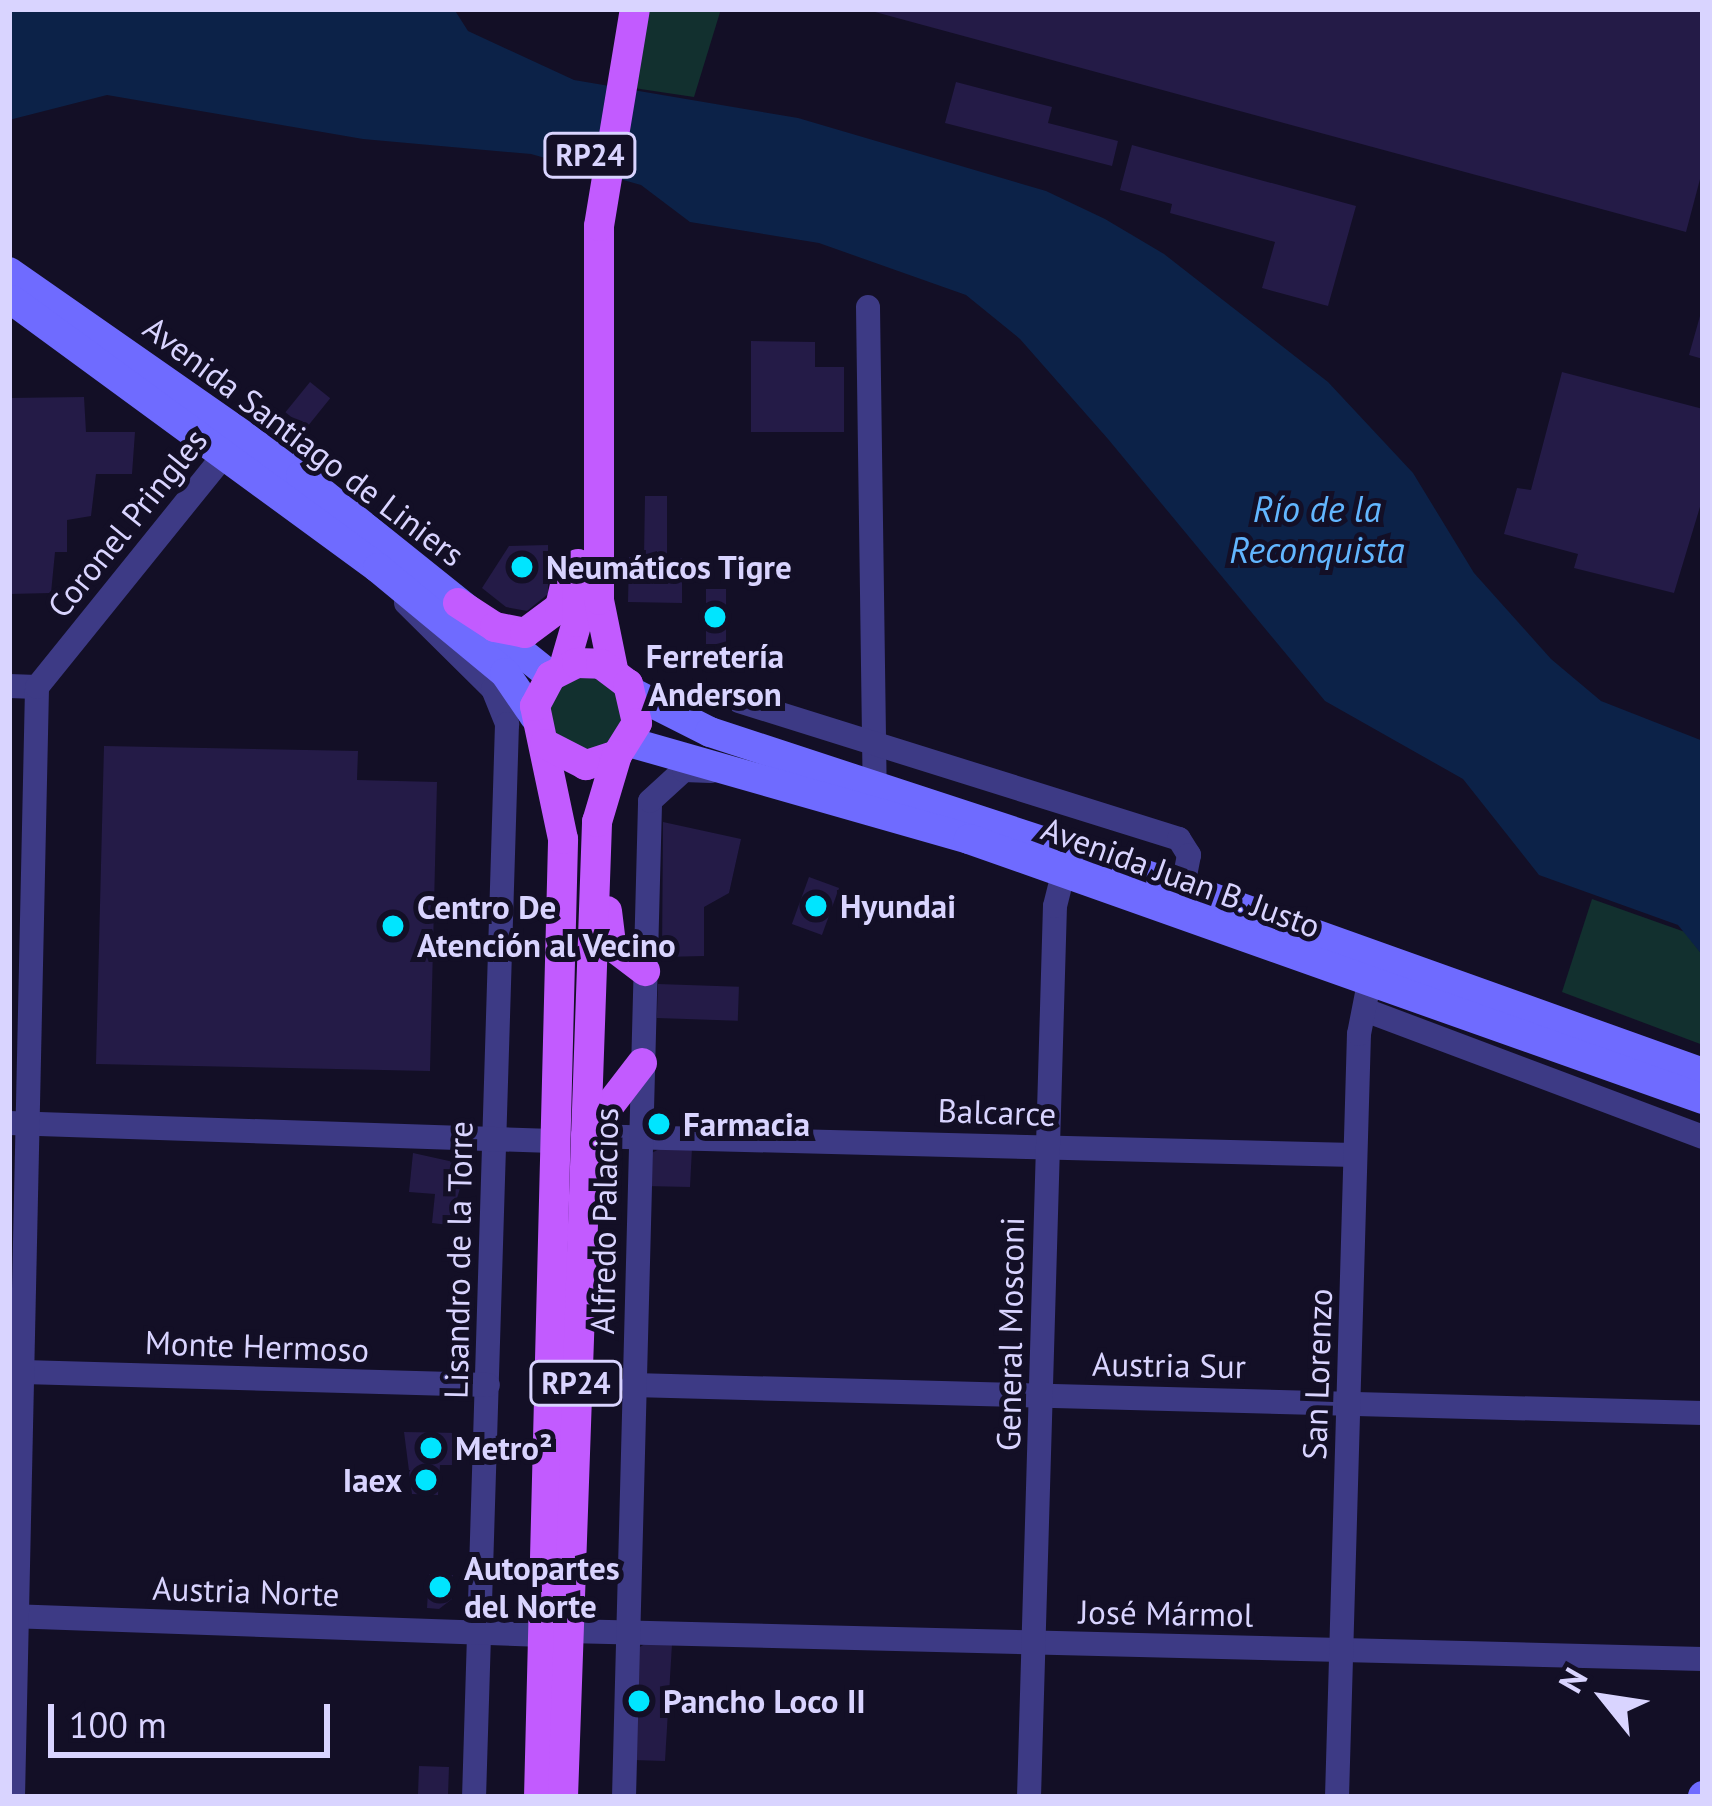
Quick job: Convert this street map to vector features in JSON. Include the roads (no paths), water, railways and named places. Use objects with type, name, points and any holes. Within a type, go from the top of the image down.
[{"type":"main road","name":"RP24","points":[[539,1797],[555,1633],[586,1136],[593,892],[601,797],[637,723],[598,600],[586,180],[617,9]]},
{"type":"main road","name":"RP24","points":[[563,1797],[555,1633],[554,1141],[563,839],[529,728],[578,622],[590,302],[603,182],[635,9]]},
{"type":"main road","name":"Avenida Santiago de Liniers","points":[[9,272],[234,444],[558,672]]},
{"type":"main road","name":"Avenida Santiago de Liniers","points":[[9,297],[234,444],[505,673],[529,728]]},
{"type":"main road","points":[[458,603],[507,632],[536,629],[565,599],[578,538]]},
{"type":"main road","points":[[558,672],[589,662],[710,732],[1183,887],[1370,982],[1703,1073]]},
{"type":"main road","points":[[529,728],[586,765],[623,748]]},
{"type":"main road","name":"Avenida Juan B. Justo","points":[[623,748],[789,783],[1063,874],[1703,1100]]},
{"type":"main road","points":[[593,892],[607,911],[611,945],[645,971]]},
{"type":"main road","points":[[586,1136],[642,1063]]},
{"type":"street","points":[[868,307],[875,784]]},
{"type":"street","name":"Coronel Pringles","points":[[37,687],[234,444]]},
{"type":"street","points":[[9,686],[37,687],[20,1123],[23,1372],[13,1616],[13,1797]]},
{"type":"street","points":[[739,701],[1179,839],[1189,855],[1183,887]]},
{"type":"street","name":"Lisandro de la Torre","points":[[474,1797],[493,1139],[529,728]]},
{"type":"street","name":"Alfredo Palacios","points":[[624,1797],[638,1135],[654,792],[698,769],[789,783]]},
{"type":"street","name":"General Mosconi","points":[[1030,1797],[1055,906],[1063,874]]},
{"type":"street","points":[[1370,982],[1703,1137]]},
{"type":"street","name":"San Lorenzo","points":[[1336,1797],[1355,1155],[1370,982]]},
{"type":"street","points":[[20,1123],[554,1141]]},
{"type":"street","name":"Balcarce","points":[[586,1136],[1355,1155]]},
{"type":"street","name":"Monte Hermoso","points":[[23,1372],[488,1385]]},
{"type":"street","name":"Austria Sur","points":[[633,1385],[1703,1413]]},
{"type":"street","name":"Austria Norte","points":[[13,1616],[555,1633]]},
{"type":"street","name":"José Mármol","points":[[555,1633],[1703,1659]]},
{"type":"water","name":"Río de la Reconquista","points":[[9,9],[454,9],[468,31],[574,80],[798,118],[1046,191],[1105,219],[1164,254],[1328,382],[1413,473],[1474,573],[1551,659],[1601,701],[1703,741],[1703,956],[1678,925],[1539,875],[1463,779],[1325,701],[1020,339],[966,295],[819,243],[690,222],[641,185],[531,154],[363,139],[107,95],[9,120]]},
{"type":"place","name":"Neumáticos Tigre","points":[[522,567]]},
{"type":"place","name":"Ferretería Anderson","points":[[715,617]]},
{"type":"place","name":"Hyundai","points":[[816,906]]},
{"type":"place","name":"Centro De Atención al Vecino","points":[[393,926]]},
{"type":"place","name":"Farmacia","points":[[659,1124]]},
{"type":"place","name":"Metro²","points":[[431,1448]]},
{"type":"place","name":"Iaex","points":[[426,1480]]},
{"type":"place","name":"Autopartes del Norte","points":[[440,1587]]},
{"type":"place","name":"Pancho Loco II","points":[[639,1701]]}]
